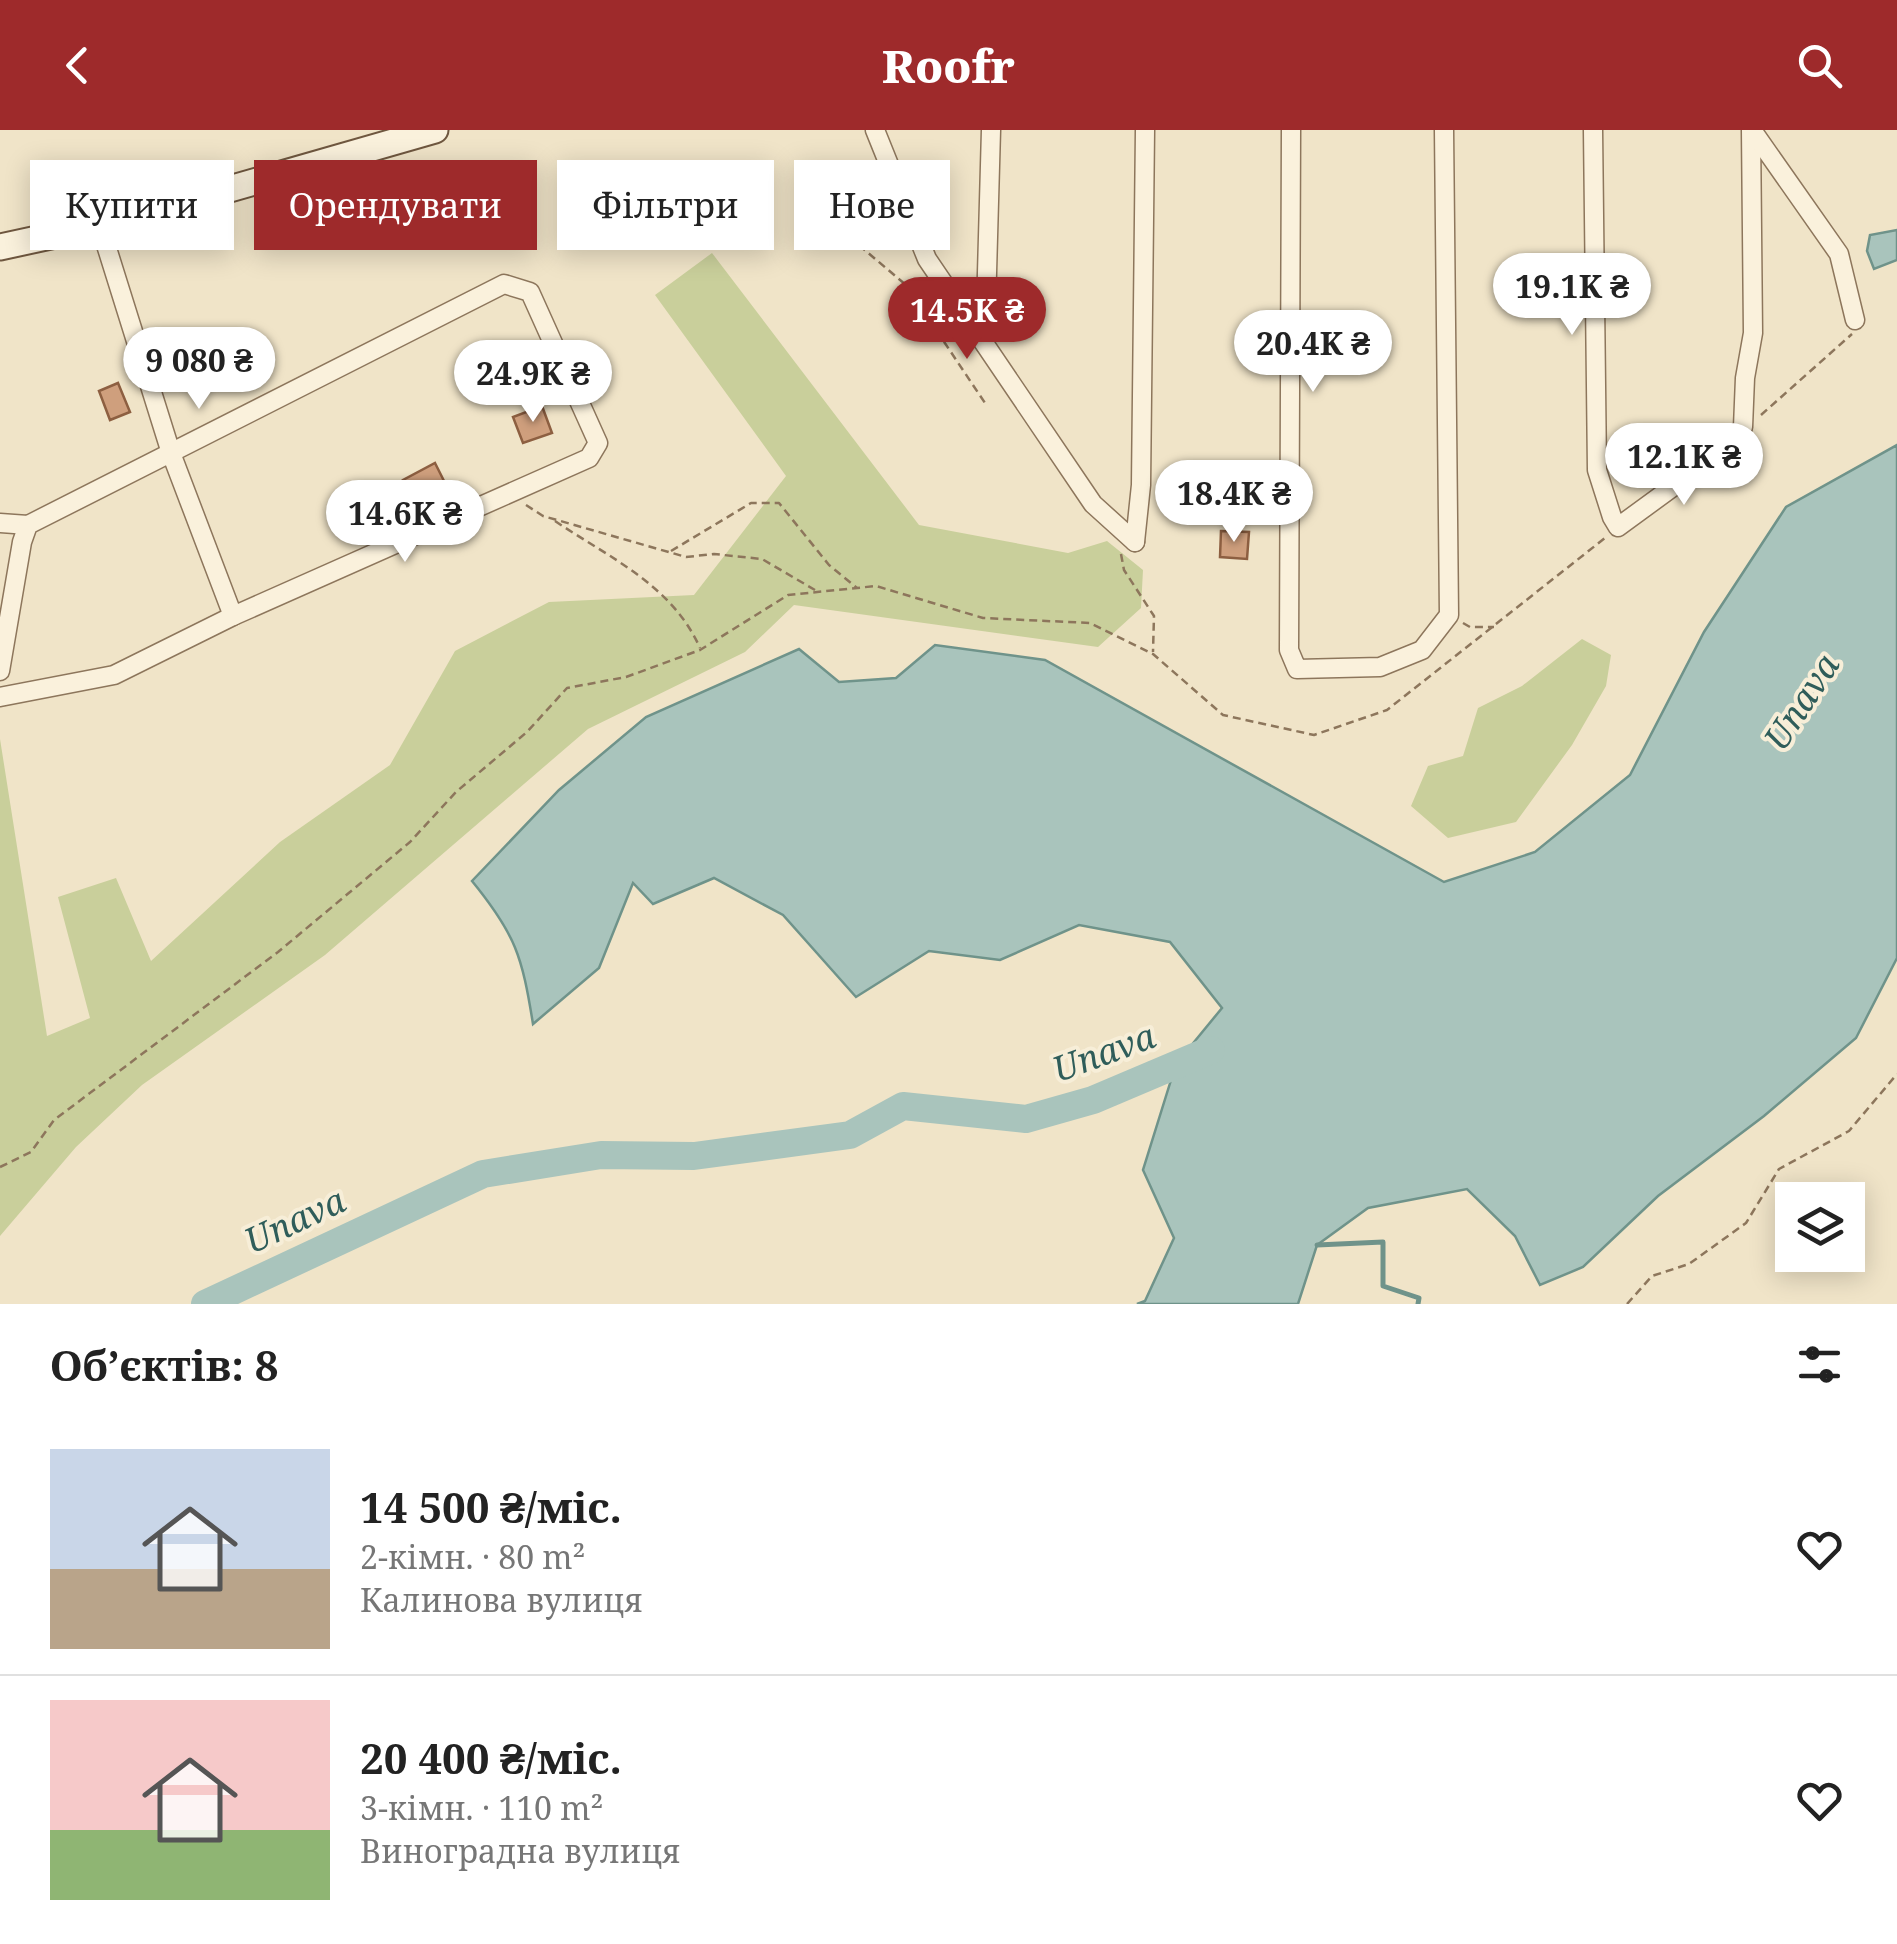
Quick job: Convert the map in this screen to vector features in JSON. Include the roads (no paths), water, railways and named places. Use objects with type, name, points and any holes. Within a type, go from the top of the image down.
[{"type":"street","points":[[234,188],[436,130]]},
{"type":"street","points":[[875,130],[927,259],[1093,504],[1128,548],[1141,485],[1145,130]]},
{"type":"street","points":[[985,345],[990,130]]},
{"type":"street","points":[[1291,130],[1289,650],[1298,669],[1380,667],[1422,650],[1449,615],[1444,130]]},
{"type":"street","points":[[1593,130],[1597,470],[1618,527],[1722,451],[1743,428],[1753,333],[1751,130]]},
{"type":"street","points":[[1751,130],[1839,254],[1855,320]]},
{"type":"street","points":[[0,247],[30,241]]},
{"type":"street","points":[[108,250],[170,453],[233,616]]},
{"type":"street","points":[[0,523],[28,525],[504,284],[530,292],[598,443],[588,458],[233,616],[114,675],[0,697]]},
{"type":"street","points":[[0,671],[28,525]]},
{"type":"water","points":[[1897,230],[1897,260],[1874,269],[1867,251],[1870,235]]},
{"type":"water","points":[[1897,445],[1897,958],[1856,1038],[1764,1116],[1658,1196],[1583,1267],[1540,1285],[1515,1236],[1467,1189],[1368,1208],[1317,1245],[1298,1304],[1137,1304],[1145,1301],[1174,1238],[1143,1170],[1176,1064],[1222,1008],[1170,942],[1079,925],[1000,960],[929,951],[856,997],[783,915],[714,878],[653,904],[633,883],[599,968],[533,1024],[515,947],[472,881],[559,790],[646,717],[799,649],[839,682],[896,678],[935,645],[1045,660],[1444,882],[1535,852],[1630,775],[1704,632],[1786,507]]},
{"type":"waterway","name":"Unava","points":[[205,1304],[483,1174],[601,1155],[694,1156],[850,1135],[903,1106],[1026,1119],[1093,1100],[1211,1050]]},
{"type":"waterway","points":[[1317,1245],[1383,1242],[1383,1286],[1419,1298],[1418,1304]]}]
